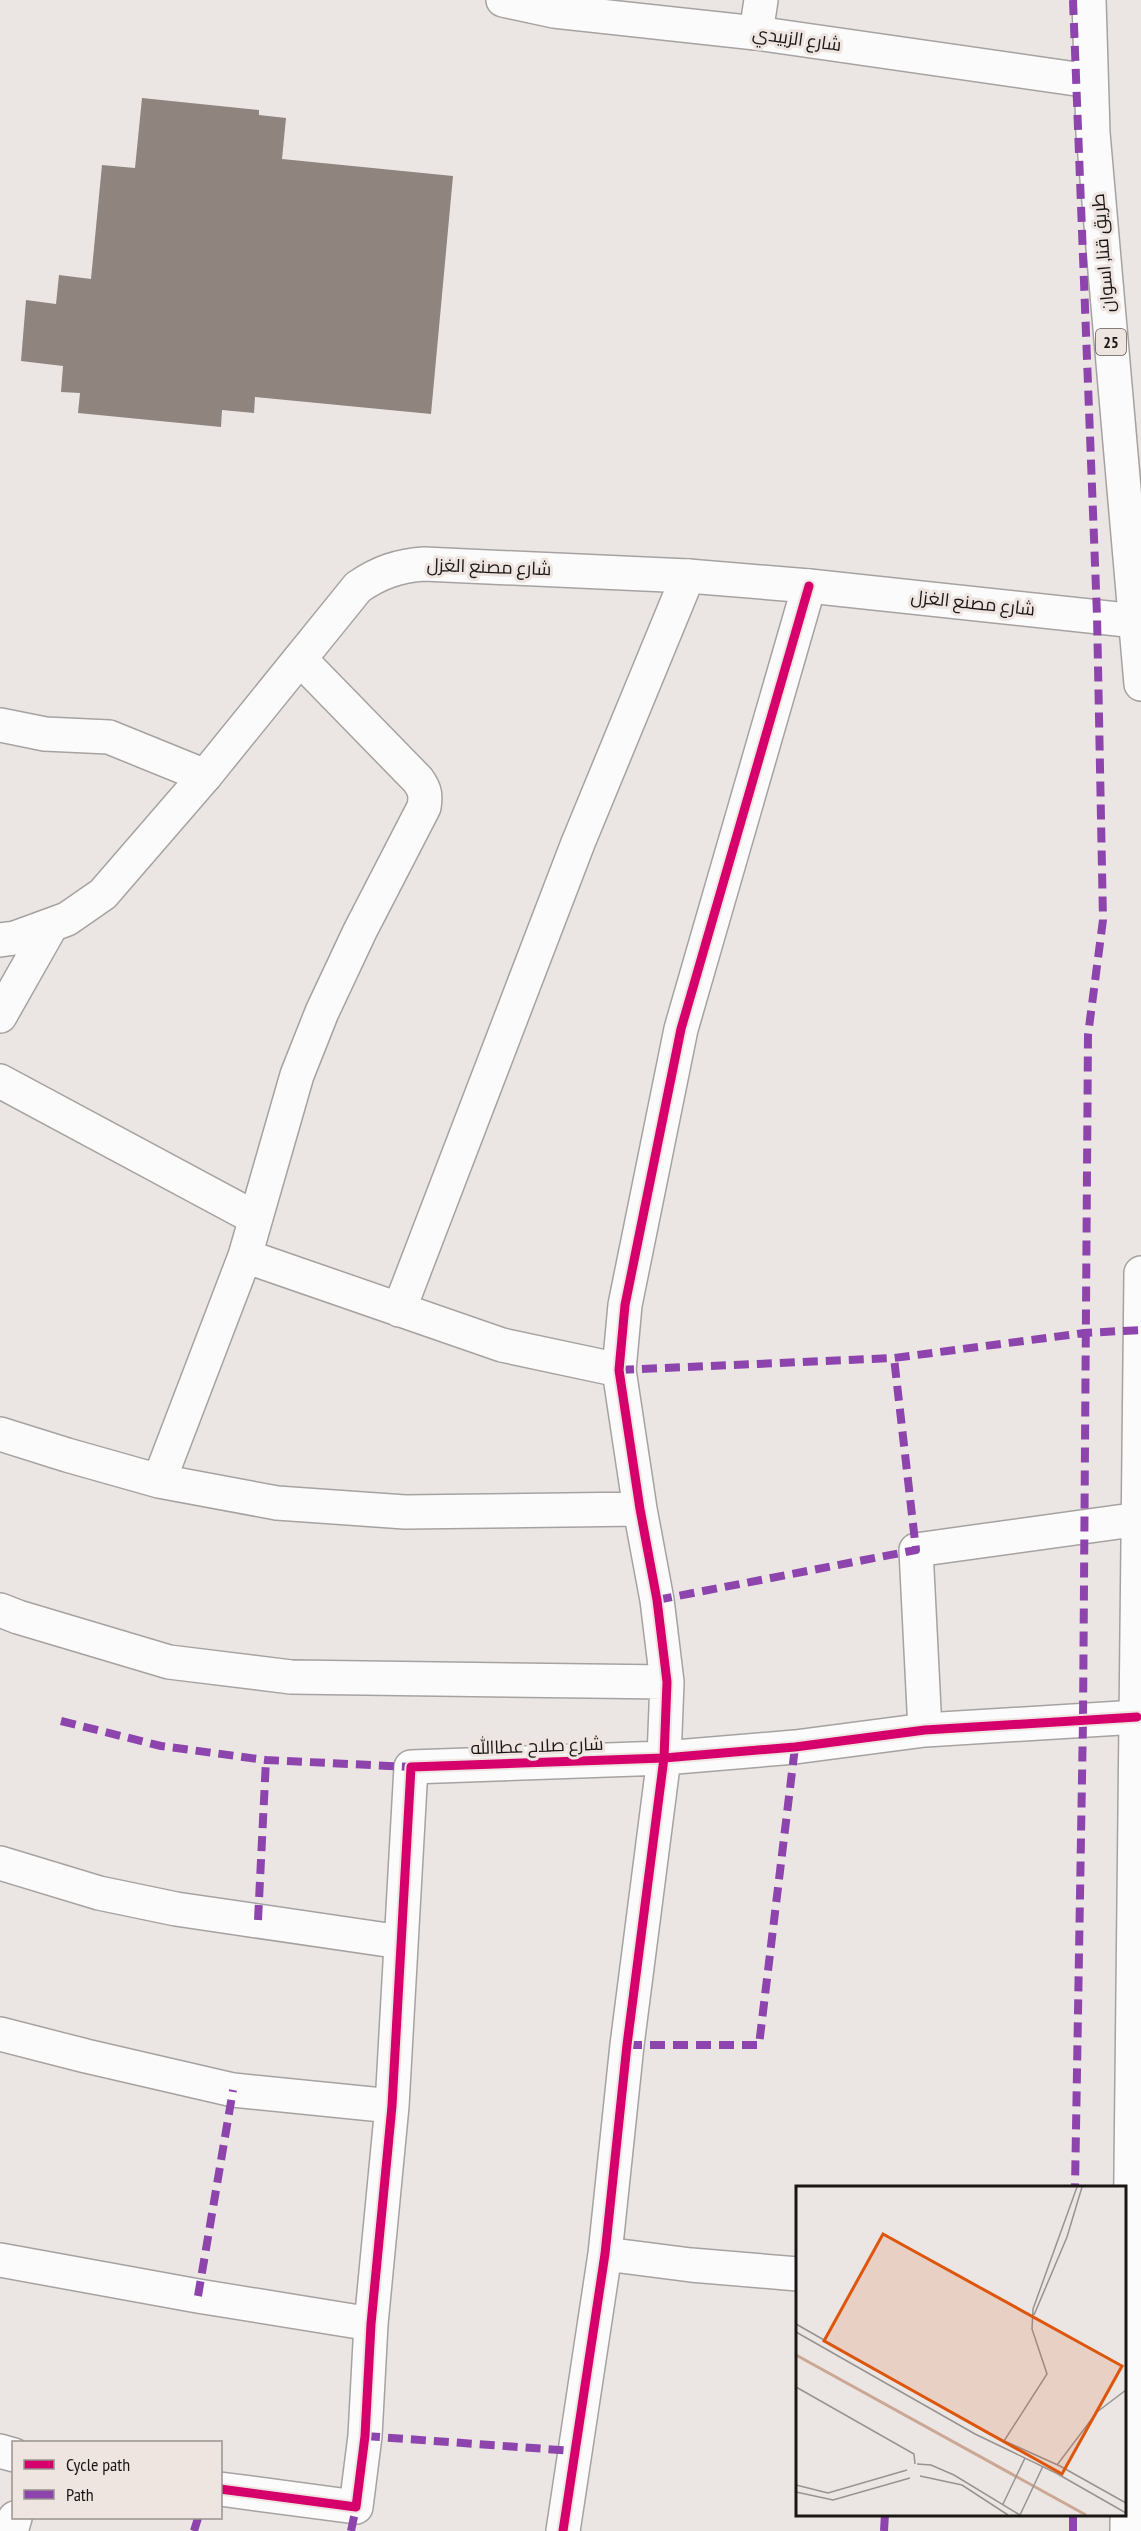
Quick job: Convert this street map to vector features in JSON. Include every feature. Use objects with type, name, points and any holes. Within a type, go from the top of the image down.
[{"type":"main road","name":"شارع الزبيدي","points":[[503,0],[554,11],[756,33],[1090,81]]},
{"type":"main road","points":[[756,33],[761,0]]},
{"type":"main road","name":"طريق قنا, اسوان","points":[[1089,0],[1093,133],[1141,684]]},
{"type":"main road","name":"شارع مصنع الغزل","points":[[0,940],[15,938],[67,919],[103,894],[205,776],[358,587],[378,573],[400,566],[424,564],[688,576],[808,586],[1136,621]]},
{"type":"main road","points":[[399,1310],[578,843],[688,576]]},
{"type":"main road","points":[[563,2531],[606,2254],[627,2045],[664,1758],[667,1682],[657,1599],[640,1509],[619,1370],[625,1305],[681,1029],[808,586]]},
{"type":"main road","points":[[159,1481],[245,1256],[297,1075],[313,1033],[360,931],[424,807],[426,797],[424,788],[418,780],[300,659]]},
{"type":"main road","points":[[0,725],[45,734],[109,737],[205,776]]},
{"type":"main road","points":[[0,1016],[51,926]]},
{"type":"main road","points":[[0,1081],[255,1218]]},
{"type":"main road","points":[[245,1256],[502,1345],[619,1370]]},
{"type":"main road","points":[[1127,2531],[1128,2274],[1141,1273]]},
{"type":"main road","points":[[0,1434],[159,1481],[277,1503],[405,1512],[640,1509]]},
{"type":"main road","points":[[925,1730],[916,1550],[1139,1519]]},
{"type":"main road","points":[[0,1610],[169,1662],[291,1677],[667,1682]]},
{"type":"main road","name":"شارع صلاح عطاالله","points":[[402,1942],[411,1767],[664,1758],[795,1747],[925,1730],[1137,1717]]},
{"type":"main road","points":[[0,1863],[99,1893],[176,1909],[402,1942],[392,2106],[371,2324],[365,2436],[356,2507],[222,2489]]},
{"type":"main road","points":[[0,2034],[233,2090],[392,2106]]},
{"type":"main road","points":[[606,2254],[691,2265],[796,2274]]},
{"type":"main road","points":[[0,2260],[198,2296],[371,2324]]},
{"type":"building","points":[[142,98],[259,110],[259,115],[286,118],[282,159],[453,176],[431,414],[255,397],[254,413],[222,410],[221,427],[78,413],[80,393],[61,392],[63,366],[21,361],[26,300],[56,304],[59,275],[91,279],[102,165],[135,168]]},
{"type":"marked path","points":[[1073,0],[1097,615],[1103,920],[1088,1035],[1083,1720],[1075,2186]]},
{"type":"marked path","points":[[619,1370],[894,1358],[1084,1333],[1141,1330]]},
{"type":"marked path","points":[[657,1600],[916,1550],[894,1358]]},
{"type":"marked path","points":[[61,1721],[161,1746],[266,1760],[411,1767]]},
{"type":"marked path","points":[[627,2045],[759,2045],[795,1747]]},
{"type":"marked path","points":[[258,1920],[266,1760]]},
{"type":"marked path","points":[[198,2296],[233,2090]]},
{"type":"marked path","points":[[365,2436],[574,2451]]},
{"type":"marked path","points":[[351,2531],[356,2507]]},
{"type":"marked path","points":[[884,2531],[885,2516]]},
{"type":"marked path","points":[[1073,2516],[1073,2531]]},
{"type":"marked path","points":[[194,2531],[198,2519]]},
{"type":"cycle path","points":[[563,2531],[605,2254],[627,2045],[664,1758],[667,1682],[657,1600],[640,1509],[619,1370],[625,1305],[681,1029],[809,586]]},
{"type":"cycle path","points":[[222,2489],[356,2507],[365,2436],[371,2324],[392,2106],[411,1767],[664,1758],[795,1747],[925,1730],[1137,1717]]}]
